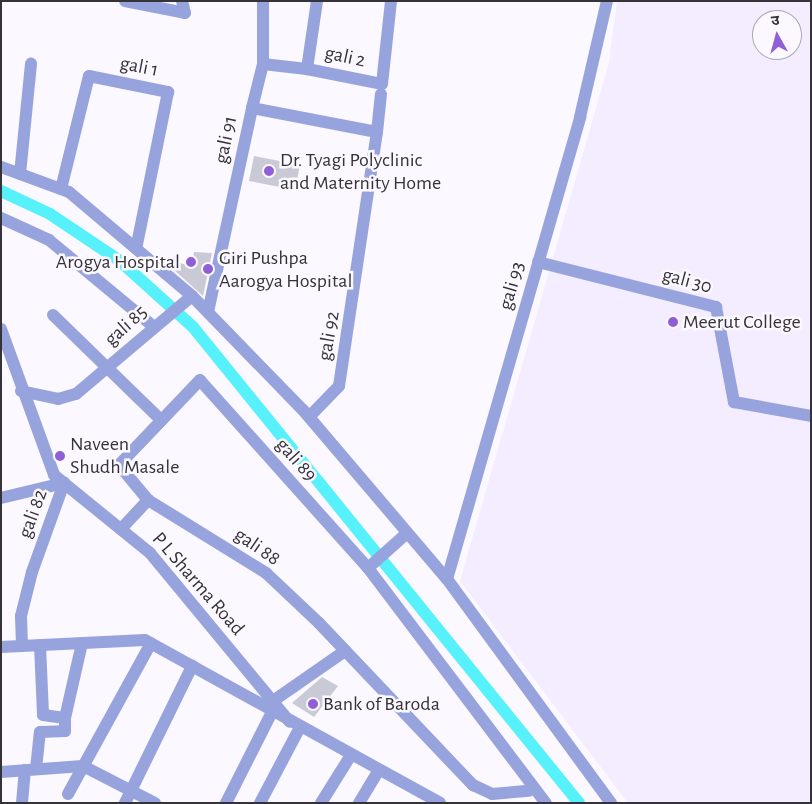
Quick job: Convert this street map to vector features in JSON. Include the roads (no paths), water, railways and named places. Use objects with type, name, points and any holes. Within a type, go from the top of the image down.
[{"type":"street","points":[[125,1],[185,13],[182,1]]},
{"type":"street","points":[[252,108],[261,69],[263,1]]},
{"type":"street","name":"gali 2","points":[[317,1],[307,69],[382,89]]},
{"type":"street","points":[[377,132],[391,1]]},
{"type":"street","name":"gali 93","points":[[447,579],[580,117],[607,1]]},
{"type":"street","points":[[20,174],[31,64]]},
{"type":"street","points":[[261,69],[307,69]]},
{"type":"street","name":"gali 1","points":[[61,189],[89,76],[168,92],[136,249]]},
{"type":"street","name":"gali 91","points":[[208,312],[252,108],[377,132]]},
{"type":"street","name":"gali 92","points":[[309,417],[338,386],[377,132]]},
{"type":"street","points":[[1,167],[61,189],[136,249],[208,312],[309,417],[406,534],[447,579],[611,803]]},
{"type":"street","points":[[1,218],[49,240],[153,326]]},
{"type":"street","name":"gali 30","points":[[538,262],[716,307],[734,402],[811,416]]},
{"type":"street","name":"gali 85","points":[[22,391],[58,399],[76,394],[107,369],[153,326],[191,298]]},
{"type":"street","points":[[53,315],[161,420]]},
{"type":"street","name":"P L Sharma Road","points":[[1,329],[5,358],[22,391],[54,475],[150,553],[272,706]]},
{"type":"street","name":"gali 89","points":[[161,420],[200,380],[368,568]]},
{"type":"street","name":"gali 88","points":[[161,420],[119,465],[148,500],[266,573],[473,785],[492,794],[529,791],[517,803]]},
{"type":"street","points":[[1,498],[64,483]]},
{"type":"street","name":"gali 82","points":[[22,646],[21,616],[32,572],[64,483]]},
{"type":"street","points":[[121,529],[148,500]]},
{"type":"street","points":[[406,534],[368,568],[546,803]]},
{"type":"street","points":[[22,803],[40,732],[65,731],[65,718],[82,643]]},
{"type":"street","points":[[1,646],[151,643],[272,706],[295,725],[440,803]]},
{"type":"street","points":[[68,794],[151,643]]},
{"type":"street","points":[[40,645],[43,715],[65,718]]},
{"type":"street","points":[[226,803],[272,706],[345,652]]},
{"type":"street","points":[[125,803],[192,666]]},
{"type":"street","points":[[260,803],[295,725]]},
{"type":"street","points":[[321,803],[351,755]]},
{"type":"street","points":[[1,772],[83,766],[155,803]]},
{"type":"street","points":[[359,803],[378,770]]},
{"type":"waterway","points":[[1,191],[50,214],[120,261],[193,327],[579,803]]},
{"type":"place","name":"Dr. Tyagi Polyclinic and Maternity Home","points":[[269,171]]},
{"type":"place","name":"Arogya Hospital","points":[[191,262]]},
{"type":"place","name":"Giri Pushpa Aarogya Hospital","points":[[208,269]]},
{"type":"place","name":"Meerut College","points":[[673,322]]},
{"type":"place","name":"Naveen Shudh Masale","points":[[60,456]]},
{"type":"place","name":"Bank of Baroda","points":[[313,704]]}]
